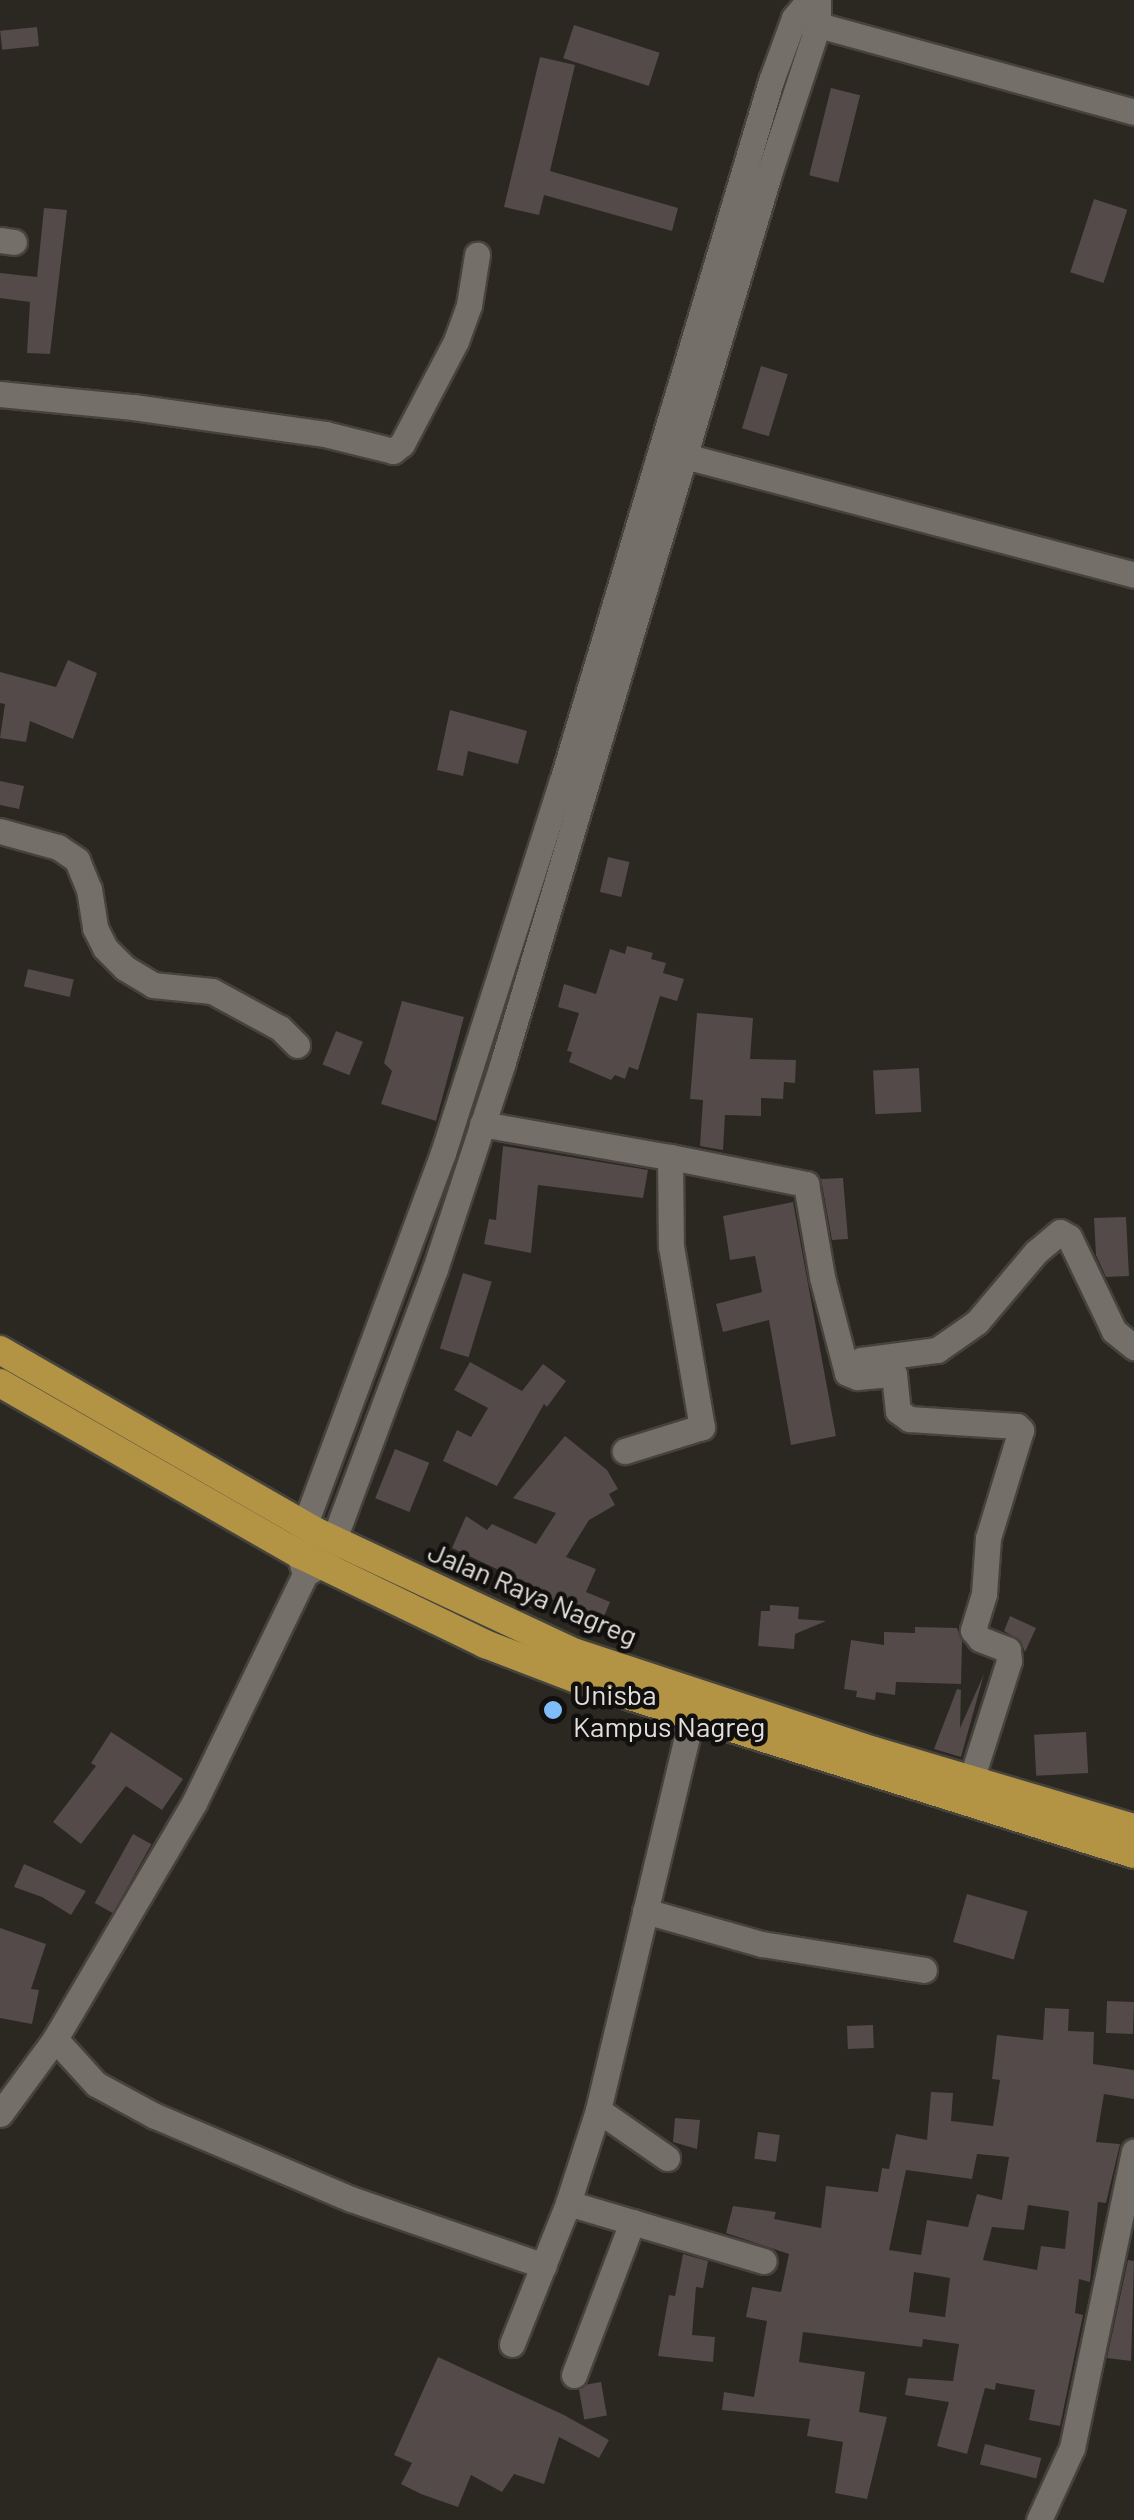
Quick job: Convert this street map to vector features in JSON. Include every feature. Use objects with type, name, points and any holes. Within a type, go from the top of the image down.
[{"type":"highway","name":"Jalan Raya Nagreg","points":[[0,1350],[305,1524],[315,1558]]},
{"type":"highway","name":"Jalan Raya Nagreg","points":[[0,1383],[315,1558],[485,1644],[692,1715],[1134,1854]]},
{"type":"highway","name":"Jalan Raya Nagreg","points":[[315,1558],[576,1653],[1134,1828]]},
{"type":"street","points":[[305,1524],[443,1153],[673,453],[810,11],[1134,112]]},
{"type":"street","points":[[0,394],[133,407],[325,434],[396,450],[456,341],[469,305],[477,255]]},
{"type":"street","points":[[673,453],[1134,575]]},
{"type":"street","points":[[0,2114],[55,2038],[194,1803],[315,1558],[436,1269],[482,1124],[673,453]]},
{"type":"street","points":[[0,830],[58,846],[77,860],[100,938],[114,959],[132,973],[153,985],[212,990],[280,1028],[297,1045]]},
{"type":"street","points":[[482,1124],[806,1184],[847,1373],[857,1377],[894,1374],[897,1407],[905,1418],[1017,1426],[1021,1430],[988,1538],[984,1594],[973,1630],[980,1639],[1008,1650],[1010,1661],[971,1780]]},
{"type":"street","points":[[443,1153],[470,1164]]},
{"type":"street","points":[[625,1451],[702,1427],[671,1246],[670,1157]]},
{"type":"street","points":[[842,1364],[937,1350],[977,1322],[1060,1232],[1069,1237],[1114,1331],[1134,1347]]},
{"type":"street","points":[[512,2344],[568,2203],[598,2110],[692,1715]]},
{"type":"street","points":[[645,1911],[762,1944],[924,1970]]},
{"type":"street","points":[[55,2038],[96,2084],[155,2116],[351,2199],[544,2266]]},
{"type":"street","points":[[598,2110],[668,2158]]},
{"type":"street","points":[[1039,2520],[1072,2448],[1134,2151]]},
{"type":"street","points":[[568,2203],[764,2261]]},
{"type":"street","points":[[574,2375],[632,2222]]},
{"type":"building","points":[[574,25],[660,53],[649,86],[563,58]]},
{"type":"building","points":[[37,27],[39,46],[2,50],[0,31]]},
{"type":"building","points":[[540,57],[575,65],[550,171],[678,208],[672,231],[544,195],[539,215],[504,207]]},
{"type":"building","points":[[831,88],[860,95],[838,183],[809,175]]},
{"type":"building","points":[[1094,199],[1127,210],[1103,283],[1070,272]]},
{"type":"building","points":[[44,208],[67,210],[50,354],[27,353],[30,302],[0,298],[0,273],[37,277]]},
{"type":"building","points":[[761,366],[788,374],[769,436],[742,428]]},
{"type":"building","points":[[68,660],[97,673],[73,739],[30,721],[26,742],[0,738],[5,704],[0,703],[0,672],[56,687]]},
{"type":"building","points":[[450,710],[527,731],[518,764],[468,751],[463,776],[437,770]]},
{"type":"building","points":[[0,781],[24,786],[19,809],[0,805]]},
{"type":"building","points":[[608,857],[629,862],[621,897],[600,892]]},
{"type":"building","points":[[627,946],[653,953],[651,959],[666,963],[663,973],[684,979],[677,1001],[660,996],[638,1070],[629,1067],[625,1079],[615,1075],[611,1080],[569,1062],[572,1052],[567,1051],[579,1013],[558,1007],[564,984],[596,994],[610,949],[625,954]]},
{"type":"building","points":[[28,969],[74,980],[70,997],[24,987]]},
{"type":"building","points":[[402,1001],[464,1017],[436,1121],[381,1104],[392,1071],[384,1063]]},
{"type":"building","points":[[697,1013],[753,1018],[750,1059],[796,1060],[795,1083],[784,1082],[783,1099],[761,1098],[761,1116],[725,1115],[723,1150],[700,1146],[703,1100],[690,1099]]},
{"type":"building","points":[[336,1031],[363,1042],[349,1075],[323,1064]]},
{"type":"building","points":[[919,1068],[921,1112],[875,1114],[873,1070]]},
{"type":"building","points":[[503,1146],[648,1170],[643,1198],[538,1185],[531,1253],[484,1244],[489,1219],[496,1220]]},
{"type":"building","points":[[843,1178],[848,1239],[832,1240],[821,1179]]},
{"type":"building","points":[[793,1202],[836,1436],[791,1445],[769,1320],[723,1332],[716,1304],[762,1292],[755,1256],[730,1260],[723,1216]]},
{"type":"building","points":[[1126,1217],[1129,1276],[1106,1277],[1096,1255],[1094,1218]]},
{"type":"building","points":[[463,1273],[492,1282],[469,1357],[440,1349]]},
{"type":"building","points":[[470,1362],[522,1391],[543,1364],[566,1381],[547,1407],[544,1404],[497,1486],[443,1461],[457,1430],[471,1437],[488,1408],[454,1390]]},
{"type":"building","points":[[565,1436],[607,1470],[618,1489],[609,1494],[615,1505],[589,1520],[566,1557],[596,1569],[586,1592],[610,1602],[603,1619],[551,1599],[544,1614],[526,1606],[535,1587],[452,1548],[466,1516],[487,1530],[492,1524],[536,1544],[556,1513],[513,1498]]},
{"type":"building","points":[[395,1449],[429,1463],[409,1512],[375,1498]]},
{"type":"building","points":[[770,1605],[799,1607],[798,1619],[826,1621],[795,1634],[794,1649],[758,1646],[761,1611],[770,1611]]},
{"type":"building","points":[[1010,1616],[1036,1628],[1025,1652],[1020,1640],[1004,1631]]},
{"type":"building","points":[[915,1627],[957,1628],[962,1642],[961,1684],[896,1682],[895,1695],[876,1692],[875,1700],[856,1697],[857,1691],[844,1689],[851,1640],[884,1645],[884,1632],[915,1633]]},
{"type":"building","points":[[984,1674],[961,1757],[934,1749],[957,1689],[961,1690],[960,1728]]},
{"type":"building","points":[[111,1732],[183,1779],[162,1810],[126,1786],[81,1844],[53,1822],[96,1766],[91,1763]]},
{"type":"building","points":[[1086,1732],[1088,1773],[1036,1776],[1034,1735]]},
{"type":"building","points":[[133,1834],[151,1844],[113,1913],[95,1903]]},
{"type":"building","points":[[24,1864],[86,1891],[71,1915],[42,1897],[14,1887]]},
{"type":"building","points":[[967,1894],[1028,1911],[1014,1959],[953,1942]]},
{"type":"building","points":[[0,1928],[46,1944],[31,1989],[39,1990],[32,2024],[0,2018]]},
{"type":"building","points":[[1107,2001],[1134,2002],[1133,2034],[1106,2033]]},
{"type":"building","points":[[1045,2008],[1069,2009],[1068,2031],[1094,2032],[1093,2064],[1134,2070],[1134,2099],[1104,2094],[1096,2142],[1120,2144],[1106,2203],[1098,2202],[1090,2282],[1079,2279],[1075,2313],[1083,2315],[1060,2426],[1029,2420],[1035,2390],[996,2383],[995,2390],[985,2388],[967,2454],[937,2446],[949,2402],[905,2395],[908,2378],[953,2381],[959,2344],[923,2339],[922,2347],[803,2332],[799,2362],[865,2372],[859,2412],[887,2417],[867,2499],[835,2493],[843,2442],[807,2436],[810,2419],[722,2410],[724,2392],[754,2397],[767,2321],[746,2317],[752,2287],[781,2292],[789,2254],[726,2233],[733,2206],[776,2212],[774,2219],[821,2228],[826,2186],[878,2192],[882,2168],[889,2169],[896,2134],[927,2140],[931,2092],[953,2093],[951,2121],[993,2126],[1000,2080],[992,2079],[997,2035],[1043,2040]],"holes":[[[977,2154],[1009,2157],[1002,2200],[977,2194],[968,2227],[927,2220],[921,2255],[889,2250],[906,2170],[972,2179]],[[1028,2205],[1069,2211],[1065,2249],[1041,2246],[1037,2270],[983,2260],[992,2227],[1024,2230]],[[914,2272],[950,2278],[945,2317],[909,2312]]]},
{"type":"building","points":[[873,2025],[874,2048],[848,2049],[847,2026]]},
{"type":"building","points":[[675,2118],[700,2120],[697,2149],[673,2142]]},
{"type":"building","points":[[758,2132],[780,2135],[776,2162],[754,2159]]},
{"type":"building","points":[[683,2254],[708,2261],[703,2288],[696,2287],[692,2335],[715,2337],[713,2362],[658,2356],[669,2295],[675,2296]]},
{"type":"building","points":[[1128,2260],[1134,2261],[1131,2361],[1107,2358]]},
{"type":"building","points":[[438,2357],[609,2440],[599,2458],[559,2437],[544,2484],[514,2474],[502,2492],[471,2475],[458,2507],[421,2494],[401,2484],[412,2463],[394,2455]]},
{"type":"building","points":[[601,2382],[607,2415],[584,2419],[578,2386]]},
{"type":"building","points":[[985,2444],[1041,2458],[1036,2478],[980,2464]]},
{"type":"place","name":"Unisba Kampus Nagreg","points":[[553,1710]]}]
